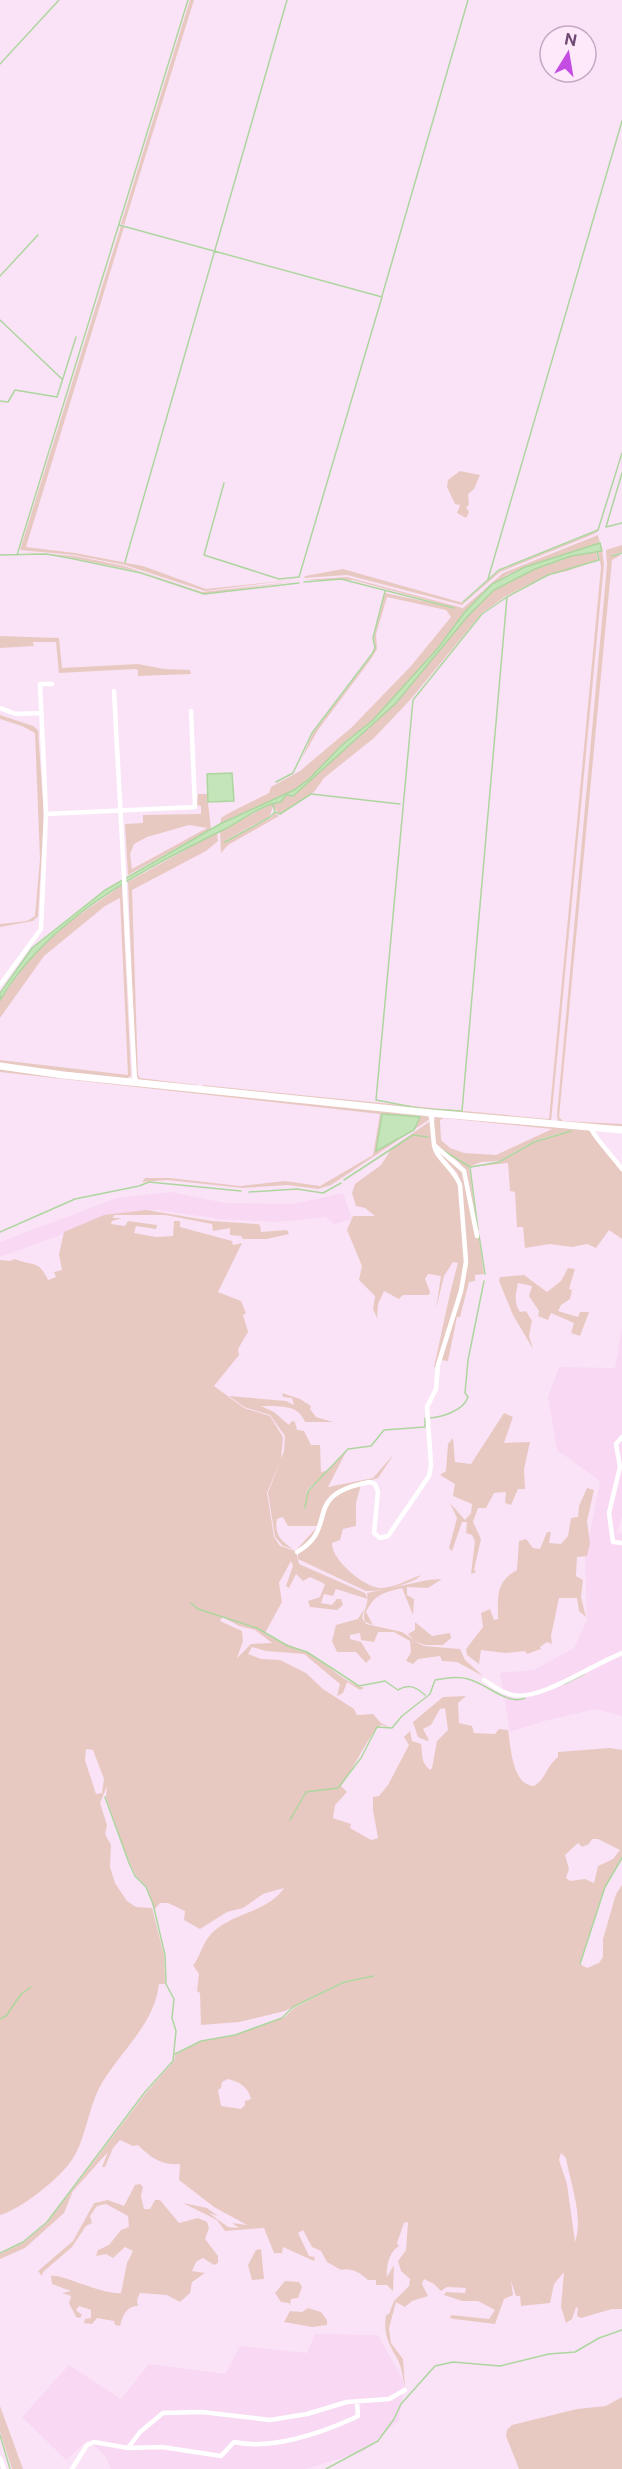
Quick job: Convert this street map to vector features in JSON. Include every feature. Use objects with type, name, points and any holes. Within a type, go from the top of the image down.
[{"type":"street","points":[[0,985],[41,929],[46,814],[40,684],[52,684]]},
{"type":"street","points":[[114,691],[135,1083]]},
{"type":"street","points":[[0,708],[16,714],[40,713]]},
{"type":"street","points":[[46,814],[195,807],[191,711]]},
{"type":"street","points":[[0,1066],[135,1083],[622,1130]]},
{"type":"street","points":[[297,1551],[318,1531],[324,1508],[339,1490],[370,1482],[375,1484],[378,1492],[374,1533],[380,1538],[388,1536],[429,1476],[431,1465],[427,1407],[436,1389],[438,1365],[461,1291],[466,1262],[460,1185],[456,1173],[435,1151],[431,1113]]},
{"type":"street","points":[[591,1128],[593,1136],[609,1150],[622,1170]]},
{"type":"street","points":[[434,1145],[461,1165],[464,1171],[477,1236]]},
{"type":"street","points":[[622,1437],[616,1444],[620,1467],[609,1513],[613,1542],[622,1543]]},
{"type":"street","points":[[484,1680],[505,1693],[521,1696],[569,1680],[622,1653]]},
{"type":"street","points":[[128,2448],[147,2425],[163,2413],[202,2412],[270,2420],[357,2402],[389,2399],[405,2390]]},
{"type":"street","points":[[72,2469],[90,2443],[128,2448],[162,2447],[220,2456],[234,2442],[255,2446],[299,2438],[336,2427],[358,2416],[357,2402]]},
{"type":"street","points":[[0,2458],[4,2469]]},
{"type":"shaded area","points":[[190,0],[194,0],[124,225],[121,224]]},
{"type":"shaded area","points":[[121,226],[124,227],[26,547],[75,553],[143,566],[206,589],[300,579],[205,591],[125,565],[74,555],[20,550]]},
{"type":"shaded area","points":[[460,471],[480,475],[474,489],[468,494],[469,505],[466,507],[469,512],[466,518],[457,513],[460,505],[455,504],[447,487],[448,480]]},
{"type":"shaded area","points":[[600,530],[500,572],[462,605],[347,575],[304,578],[343,569],[463,603],[499,571]]},
{"type":"shaded area","points":[[598,535],[600,543],[525,567],[507,575],[483,592],[430,657],[373,720],[342,745],[309,779],[294,790],[220,824],[221,818],[227,814],[269,793],[271,787],[300,771],[351,728],[411,666],[451,617],[446,610],[387,597],[376,634],[377,649],[318,730],[301,760],[313,733],[372,655],[375,648],[374,637],[385,593],[456,608],[353,580],[304,580],[347,577],[463,608],[503,573]]},
{"type":"shaded area","points":[[600,543],[602,551],[571,556],[535,569],[494,590],[467,617],[396,703],[293,796],[286,795],[281,802],[259,809],[160,862],[99,900],[70,921],[44,945],[20,971],[0,1000],[0,993],[32,948],[105,890],[220,824],[294,790],[309,779],[342,745],[373,720],[438,648],[464,613],[492,584],[525,567]]},
{"type":"shaded area","points":[[622,545],[622,552],[612,555],[621,555],[612,560],[559,1117],[563,1121],[622,1124],[622,1126],[562,1124],[558,1122],[557,1115],[607,565],[606,550]]},
{"type":"shaded area","points":[[598,551],[602,551],[604,564],[551,1122],[203,1088],[203,1085],[549,1119],[601,567]]},
{"type":"shaded area","points":[[20,552],[75,556],[124,566],[202,592],[300,581],[204,594],[141,572],[68,557]]},
{"type":"shaded area","points":[[596,552],[598,560],[548,575],[506,596],[482,613],[410,700],[374,738],[324,778],[314,792],[279,814],[273,806],[270,816],[224,841],[271,818],[275,813],[279,816],[228,845],[221,853],[220,831],[286,796],[293,796],[396,703],[467,617],[494,590],[535,569],[571,556]]},
{"type":"shaded area","points":[[0,636],[59,638],[62,668],[138,664],[164,669],[190,670],[191,674],[138,676],[138,670],[135,669],[59,673],[56,642],[33,642],[34,646],[0,648]]},
{"type":"shaded area","points":[[0,715],[33,726],[38,730],[44,816],[38,916],[33,921],[0,927],[0,924],[27,921],[35,916],[40,859],[35,733],[0,719]]},
{"type":"shaded area","points":[[232,773],[234,801],[208,802],[207,774]]},
{"type":"shaded area","points":[[198,794],[207,794],[211,829],[128,875],[125,824],[143,823],[143,815],[201,814],[201,806],[197,805]],"holes":[[[189,825],[207,828],[132,869],[130,854],[134,844],[147,837]]]},
{"type":"shaded area","points":[[217,832],[218,841],[206,851],[132,890],[138,1075],[140,1078],[198,1085],[198,1087],[139,1080],[136,1074],[128,882]]},
{"type":"shaded area","points":[[122,885],[131,1076],[126,1079],[0,1064],[0,1060],[128,1075],[120,898],[105,906],[44,956],[0,1018],[0,1000],[32,955],[72,920]]},
{"type":"shaded area","points":[[0,1067],[426,1114],[430,1119],[331,1185],[318,1189],[288,1185],[243,1188],[167,1180],[142,1182],[145,1178],[170,1178],[240,1186],[285,1181],[320,1186],[373,1155],[380,1114],[0,1072]],"holes":[[[382,1114],[420,1117],[376,1150]]]},
{"type":"shaded area","points":[[382,1114],[420,1117],[414,1130],[376,1151]]},
{"type":"shaded area","points":[[435,1117],[590,1130],[596,1141],[616,1161],[622,1172],[622,1239],[609,1230],[596,1248],[587,1244],[572,1247],[550,1244],[525,1248],[523,1227],[517,1227],[515,1192],[510,1191],[508,1163],[472,1167],[499,1162],[534,1142],[571,1130],[534,1141],[499,1161],[481,1162],[469,1167],[484,1274],[475,1275],[475,1281],[469,1282],[460,1317],[457,1317],[448,1361],[441,1360],[465,1276],[461,1184],[457,1173],[435,1148],[465,1170],[459,1162],[436,1146],[433,1130]],"holes":[[[444,1118],[552,1129],[496,1155],[464,1153],[450,1148],[441,1140],[440,1120]]]},
{"type":"shaded area","points":[[432,1120],[431,1135],[434,1151],[448,1165],[459,1185],[465,1262],[460,1291],[437,1367],[434,1367],[458,1263],[453,1262],[444,1276],[436,1309],[441,1276],[428,1274],[425,1279],[429,1295],[403,1295],[399,1299],[384,1291],[378,1304],[377,1318],[373,1309],[375,1296],[359,1280],[362,1266],[347,1230],[353,1216],[375,1216],[365,1208],[356,1206],[352,1193],[355,1184],[381,1165],[392,1148],[344,1180]]},
{"type":"shaded area","points":[[171,1192],[225,1203],[293,1204],[343,1193],[352,1219],[334,1224],[325,1217],[277,1222],[219,1219],[158,1210],[118,1214],[0,1257],[0,1242],[117,1198]]},
{"type":"shaded area","points":[[146,1210],[212,1221],[257,1224],[260,1225],[261,1232],[287,1230],[289,1234],[267,1239],[243,1239],[241,1236],[230,1235],[230,1228],[213,1231],[212,1224],[165,1215],[114,1215],[113,1218],[122,1218],[112,1221],[111,1224],[125,1226],[128,1221],[157,1225],[156,1229],[136,1226],[134,1233],[156,1237],[173,1236],[174,1221],[180,1221],[180,1227],[232,1241],[233,1245],[242,1243],[218,1292],[241,1301],[246,1313],[243,1315],[248,1332],[238,1349],[239,1355],[214,1386],[244,1408],[270,1416],[283,1437],[281,1459],[267,1493],[274,1537],[280,1546],[296,1551],[299,1564],[365,1593],[368,1599],[336,1589],[333,1596],[324,1594],[321,1603],[332,1605],[337,1599],[341,1599],[343,1605],[337,1610],[310,1607],[308,1601],[320,1597],[325,1584],[310,1577],[303,1581],[296,1574],[289,1588],[286,1586],[293,1566],[291,1561],[279,1583],[282,1602],[265,1633],[312,1655],[344,1678],[364,1688],[360,1690],[347,1682],[343,1693],[337,1696],[340,1684],[304,1654],[266,1651],[252,1647],[248,1654],[261,1659],[280,1660],[306,1673],[323,1689],[354,1709],[357,1715],[373,1714],[381,1723],[391,1728],[381,1725],[372,1735],[341,1786],[347,1792],[335,1805],[333,1818],[351,1824],[350,1828],[371,1840],[378,1838],[373,1797],[379,1796],[388,1785],[409,1745],[404,1737],[410,1731],[412,1741],[421,1744],[425,1764],[430,1770],[432,1768],[437,1741],[448,1730],[445,1708],[440,1709],[431,1725],[423,1729],[429,1740],[427,1741],[418,1737],[413,1722],[443,1697],[466,1696],[458,1703],[459,1723],[472,1726],[474,1733],[495,1734],[499,1729],[508,1730],[514,1764],[521,1779],[527,1784],[534,1786],[538,1783],[558,1757],[558,1752],[610,1748],[622,1750],[622,1858],[605,1887],[580,1964],[587,1968],[599,1963],[603,1957],[603,1939],[616,1894],[622,1885],[622,2309],[612,2309],[581,2318],[577,2316],[578,2308],[576,2307],[572,2319],[566,2323],[561,2307],[564,2272],[554,2284],[550,2303],[521,2306],[520,2296],[516,2296],[511,2281],[513,2295],[504,2299],[495,2324],[454,2319],[450,2318],[451,2315],[489,2319],[495,2310],[478,2301],[462,2301],[444,2295],[446,2292],[465,2293],[466,2288],[447,2287],[441,2291],[424,2279],[422,2284],[428,2296],[412,2301],[405,2307],[396,2302],[389,2328],[391,2343],[403,2359],[405,2388],[399,2363],[388,2339],[385,2322],[386,2315],[389,2314],[394,2301],[409,2286],[410,2279],[401,2271],[398,2261],[406,2250],[408,2222],[404,2223],[397,2243],[399,2246],[393,2252],[388,2264],[387,2277],[394,2265],[393,2291],[387,2285],[376,2285],[376,2280],[368,2280],[356,2271],[341,2270],[327,2262],[321,2251],[312,2247],[303,2230],[298,2233],[309,2256],[315,2257],[314,2261],[283,2247],[282,2253],[274,2253],[264,2228],[225,2231],[217,2220],[183,2203],[207,2208],[218,2216],[209,2213],[228,2227],[239,2228],[232,2223],[247,2225],[214,2207],[179,2180],[180,2164],[162,2162],[138,2145],[133,2146],[120,2140],[113,2148],[105,2167],[102,2167],[108,2152],[73,2191],[64,2213],[25,2248],[0,2259],[0,2254],[23,2243],[47,2223],[146,2093],[174,2061],[175,2055],[202,2041],[235,2035],[285,2017],[294,2008],[345,1982],[377,1976],[344,1981],[285,2011],[239,2022],[201,2025],[200,1993],[197,1991],[199,1974],[193,1965],[206,1942],[220,1926],[269,1903],[284,1888],[263,1894],[243,1908],[227,1912],[200,1929],[184,1920],[185,1911],[168,1903],[160,1903],[154,1910],[147,1887],[136,1876],[124,1850],[106,1797],[107,1786],[100,1803],[107,1825],[105,1834],[111,1845],[110,1867],[115,1883],[127,1901],[136,1907],[152,1908],[164,1955],[165,1984],[159,1984],[156,1998],[144,2024],[102,2083],[80,2145],[69,2164],[38,2194],[0,2215],[0,1260],[15,1259],[35,1265],[41,1269],[48,1280],[56,1277],[54,1272],[62,1270],[59,1254],[64,1232],[104,1215]],"holes":[[[223,1617],[239,1626],[255,1630],[272,1643],[251,1644],[237,1658],[243,1641],[242,1631],[220,1620]],[[86,1749],[93,1750],[104,1779],[102,1793],[96,1794],[85,1760]],[[592,1839],[598,1839],[620,1850],[613,1859],[598,1866],[594,1883],[585,1879],[570,1881],[566,1878],[569,1869],[565,1855],[578,1843],[582,1847],[589,1844]],[[232,2080],[246,2088],[251,2099],[245,2101],[241,2109],[221,2106],[218,2090],[222,2082]],[[561,2153],[566,2158],[577,2211],[575,2242],[567,2184],[559,2160]]]},
{"type":"shaded area","points":[[568,1268],[575,1269],[569,1289],[572,1290],[570,1299],[561,1305],[558,1311],[578,1317],[580,1312],[589,1312],[580,1336],[571,1333],[574,1323],[551,1313],[548,1320],[538,1316],[539,1311],[529,1296],[532,1286],[518,1283],[516,1305],[520,1312],[526,1311],[532,1321],[529,1336],[533,1349],[513,1315],[499,1281],[500,1277],[524,1275],[547,1292],[561,1281]]},
{"type":"shaded area","points":[[622,1327],[622,1517],[617,1532],[622,1534],[622,1716],[596,1709],[544,1721],[510,1732],[500,1673],[534,1670],[574,1648],[587,1620],[585,1557],[600,1481],[557,1450],[548,1397],[559,1367],[615,1368]]},
{"type":"shaded area","points":[[282,1393],[300,1399],[311,1406],[310,1409],[316,1417],[333,1422],[305,1422],[302,1416],[292,1409],[280,1406],[261,1406],[274,1412],[289,1425],[292,1421],[295,1422],[297,1430],[304,1431],[311,1445],[320,1445],[321,1472],[328,1470],[346,1452],[328,1487],[373,1478],[394,1454],[378,1478],[347,1487],[330,1496],[325,1502],[317,1526],[288,1526],[283,1517],[277,1519],[279,1537],[293,1549],[283,1546],[275,1537],[268,1493],[284,1451],[285,1436],[270,1415],[244,1407],[229,1396],[286,1401],[294,1405],[292,1398],[283,1397]],"holes":[[[324,1474],[308,1491],[305,1511],[307,1490]]]},
{"type":"shaded area","points":[[504,1413],[513,1417],[504,1443],[530,1442],[524,1469],[525,1489],[518,1489],[511,1505],[505,1503],[506,1492],[494,1493],[486,1508],[478,1508],[473,1522],[481,1539],[474,1570],[476,1572],[471,1574],[475,1541],[472,1535],[466,1533],[467,1522],[462,1522],[452,1551],[449,1548],[457,1518],[450,1503],[465,1520],[471,1513],[472,1504],[453,1496],[455,1484],[440,1475],[446,1471],[448,1444],[453,1438],[455,1462],[471,1464]]},
{"type":"shaded area","points":[[361,1485],[356,1503],[356,1526],[343,1529],[340,1540],[332,1543],[337,1557],[350,1572],[374,1587],[391,1587],[421,1575],[417,1578],[395,1587],[366,1591],[298,1559],[298,1553],[314,1537],[332,1496]]},
{"type":"shaded area","points":[[587,1488],[594,1490],[587,1521],[590,1543],[587,1556],[577,1557],[576,1576],[583,1580],[581,1597],[586,1617],[579,1611],[577,1598],[559,1598],[551,1636],[552,1644],[547,1642],[540,1647],[541,1649],[527,1654],[525,1651],[505,1653],[481,1650],[479,1664],[467,1655],[466,1649],[483,1627],[481,1613],[490,1609],[494,1620],[498,1619],[499,1591],[505,1580],[517,1570],[519,1541],[526,1539],[533,1548],[540,1549],[547,1532],[551,1532],[549,1543],[561,1544],[568,1536],[571,1518],[578,1517],[579,1506]]},
{"type":"shaded area","points":[[317,1528],[305,1545],[296,1550]]},
{"type":"shaded area","points":[[442,1579],[428,1588],[407,1587],[407,1595],[414,1599],[413,1615],[402,1588],[376,1598],[366,1612],[373,1625],[365,1622],[367,1593]]},
{"type":"shaded area","points":[[364,1609],[362,1618],[366,1624],[402,1632],[414,1640],[408,1634],[415,1630],[415,1622],[432,1636],[450,1633],[451,1638],[443,1645],[425,1645],[414,1641],[424,1646],[460,1649],[465,1660],[483,1676],[457,1662],[442,1661],[440,1656],[418,1659],[413,1664],[406,1661],[411,1652],[410,1641],[394,1632],[378,1632],[374,1642],[361,1640],[360,1633],[350,1635],[350,1639],[361,1642],[371,1658],[366,1663],[356,1652],[337,1652],[332,1641],[336,1625],[358,1619]]},
{"type":"shaded area","points":[[140,2184],[143,2187],[141,2196],[144,2209],[150,2209],[155,2200],[160,2200],[179,2223],[198,2218],[207,2222],[209,2228],[205,2239],[218,2256],[218,2263],[214,2265],[203,2258],[196,2262],[192,2271],[205,2273],[192,2282],[190,2293],[180,2302],[167,2295],[140,2293],[137,2300],[138,2306],[126,2311],[120,2326],[115,2325],[114,2321],[97,2318],[92,2324],[84,2323],[85,2319],[91,2318],[91,2310],[79,2306],[76,2310],[82,2315],[80,2318],[76,2317],[69,2303],[71,2296],[62,2293],[71,2291],[52,2284],[51,2276],[103,2291],[121,2293],[127,2263],[133,2251],[125,2247],[113,2258],[106,2254],[96,2256],[98,2250],[109,2245],[121,2230],[129,2227],[128,2216],[106,2204],[97,2206],[90,2216],[92,2223],[86,2226],[72,2247],[43,2272],[42,2276],[38,2271],[73,2241],[94,2203],[108,2200],[124,2206],[135,2185]]},
{"type":"shaded area","points":[[261,2249],[264,2279],[252,2280],[248,2265],[256,2250]]},
{"type":"shaded area","points":[[285,2281],[299,2282],[302,2287],[298,2298],[291,2299],[290,2306],[289,2303],[281,2302],[275,2293]]},
{"type":"shaded area","points":[[308,2308],[321,2312],[327,2320],[327,2325],[312,2327],[284,2322],[290,2311],[302,2312]]},
{"type":"shaded area","points":[[315,2334],[378,2335],[404,2382],[399,2420],[364,2451],[306,2469],[111,2469],[106,2457],[88,2440],[66,2460],[22,2417],[69,2365],[121,2399],[149,2364],[225,2374],[240,2346],[307,2353]]},
{"type":"shaded area","points":[[622,2397],[622,2469],[519,2469],[506,2436],[507,2430],[512,2425],[577,2409],[606,2406]]},
{"type":"shaded area","points":[[0,2406],[23,2469],[12,2469],[0,2432]]},
{"type":"waterway","points":[[0,64],[59,0]]},
{"type":"waterway","points":[[17,555],[188,0]]},
{"type":"waterway","points":[[125,562],[287,0]]},
{"type":"waterway","points":[[382,296],[468,0]]},
{"type":"waterway","points":[[488,579],[622,121]]},
{"type":"waterway","points":[[119,225],[382,297],[299,577],[279,579],[204,555],[224,483]]},
{"type":"waterway","points":[[0,276],[38,235]]},
{"type":"waterway","points":[[0,320],[62,379]]},
{"type":"waterway","points":[[0,401],[8,402],[15,390],[57,397],[76,337]]},
{"type":"waterway","points":[[463,602],[499,570],[598,530],[622,453]]},
{"type":"waterway","points":[[622,473],[606,527],[622,523]]},
{"type":"waterway","points":[[507,597],[482,614],[413,700],[376,1100],[423,1109],[462,1111],[507,597],[548,575],[599,560],[597,551]]},
{"type":"waterway","points":[[612,556],[622,553]]},
{"type":"waterway","points":[[0,555],[46,554],[69,558],[141,573],[204,594],[299,583]]},
{"type":"waterway","points":[[304,582],[341,579],[454,608]]},
{"type":"waterway","points":[[276,782],[293,773],[312,733],[372,654],[375,648],[373,638],[385,591]]},
{"type":"waterway","points":[[275,812],[280,814],[311,794],[400,804]]},
{"type":"waterway","points":[[225,842],[270,817],[275,812],[273,805]]},
{"type":"waterway","points":[[471,1167],[499,1162],[534,1142],[571,1131]]},
{"type":"waterway","points":[[344,1180],[413,1135],[428,1137]]},
{"type":"waterway","points":[[444,1151],[470,1167],[478,1230]]},
{"type":"waterway","points":[[0,1232],[75,1199],[149,1182],[241,1191]]},
{"type":"waterway","points":[[249,1192],[297,1189],[323,1193],[341,1183]]},
{"type":"waterway","points":[[479,1235],[485,1274]]},
{"type":"waterway","points":[[430,1418],[458,1409],[468,1397],[465,1393],[468,1360],[484,1281]]},
{"type":"waterway","points":[[305,1508],[308,1491],[348,1449],[371,1446],[384,1430],[425,1427],[425,1418]]},
{"type":"waterway","points":[[191,1603],[198,1609],[257,1628],[288,1646],[307,1652],[359,1686],[385,1681],[398,1690],[412,1687],[425,1695]]},
{"type":"waterway","points":[[564,1684],[584,1674]]},
{"type":"waterway","points":[[290,1820],[306,1792],[338,1788],[361,1758],[377,1727],[392,1728],[402,1716],[430,1694],[435,1680],[464,1678],[475,1681],[504,1697],[518,1700],[525,1698]]},
{"type":"waterway","points":[[0,2253],[23,2242],[47,2222],[145,2092],[173,2061],[176,2031],[172,2018],[174,1999],[166,1984],[165,1955],[153,1904],[146,1887],[135,1876],[129,1863],[105,1797]]},
{"type":"waterway","points":[[580,1964],[605,1887],[622,1858]]},
{"type":"waterway","points":[[175,2054],[201,2041],[235,2035],[282,2018],[293,2007],[344,1982],[374,1976]]},
{"type":"waterway","points":[[0,2019],[6,2016],[21,1994],[31,1987]]},
{"type":"waterway","points":[[326,2469],[378,2441],[394,2419],[401,2404],[435,2366],[453,2362],[500,2366],[549,2354],[575,2352],[599,2338],[622,2330]]},
{"type":"waterway","points":[[0,2435],[10,2469]]}]
